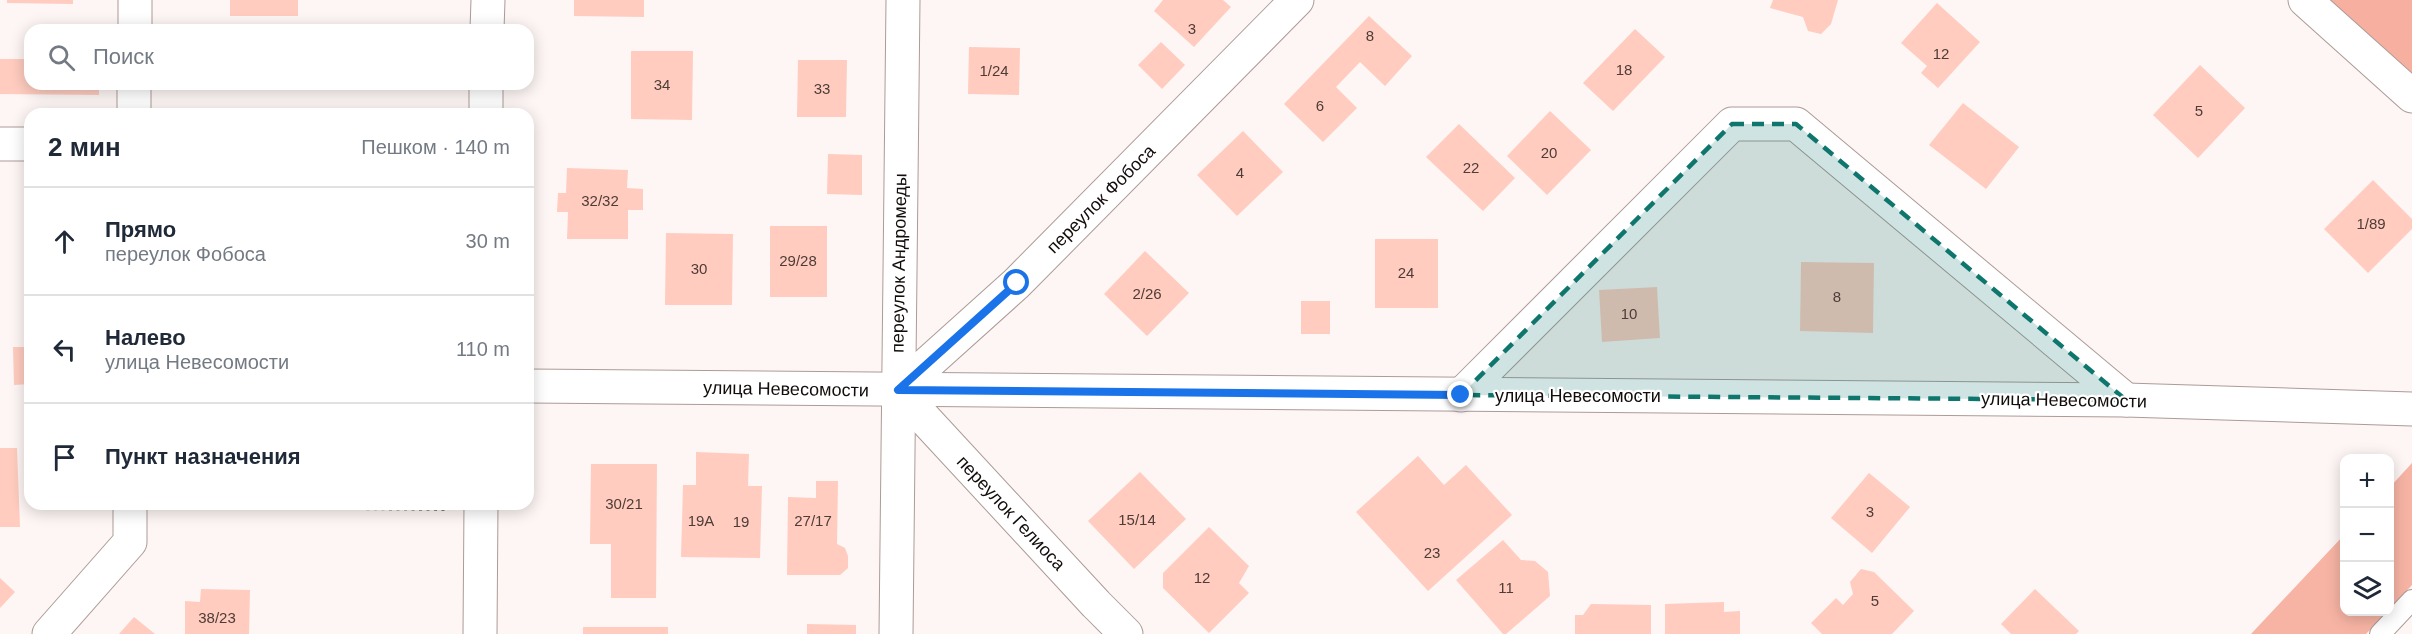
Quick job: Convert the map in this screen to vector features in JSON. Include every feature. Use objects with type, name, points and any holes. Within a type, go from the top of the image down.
[{"type":"street","points":[[135,0],[135,24]]},
{"type":"street","points":[[487,24],[488,0]]},
{"type":"street","name":"переулок Андромеды","points":[[896,634],[903,0]]},
{"type":"street","name":"переулок Фобоса","points":[[898,390],[1017,283],[1297,0]]},
{"type":"street","points":[[2305,0],[2412,96]]},
{"type":"street","points":[[134,90],[134,108]]},
{"type":"street","points":[[486,90],[486,108]]},
{"type":"street","points":[[1461,395],[1732,124],[1796,124],[2126,400]]},
{"type":"street","points":[[0,144],[24,144]]},
{"type":"street","name":"улица Невесомости","points":[[534,386],[2126,400],[2412,409]]},
{"type":"street","name":"переулок Гелиоса","points":[[898,390],[1126,634]]},
{"type":"street","points":[[49,634],[130,542],[130,510]]},
{"type":"street","points":[[480,634],[481,510]]},
{"type":"lane","points":[[2380,634],[2412,600]]},
{"type":"highlighted area","points":[[1732,124],[1796,124],[2126,400],[1461,395]]},
{"type":"shaded area","points":[[2288,0],[2412,0],[2412,110]]},
{"type":"shaded area","points":[[2412,463],[2412,585],[2394,605],[2394,508],[2394,483]]},
{"type":"shaded area","points":[[2340,539],[2340,616],[2383,616],[2366,634],[2251,634]]},
{"type":"building","points":[[7,0],[73,0],[73,4],[7,3]]},
{"type":"building","points":[[230,0],[298,0],[298,16],[230,16]]},
{"type":"building","points":[[574,0],[644,0],[644,17],[574,16]]},
{"type":"building","points":[[1163,0],[1223,0],[1231,7],[1194,47],[1154,11]]},
{"type":"building","points":[[1773,0],[1838,0],[1831,24],[1821,34],[1808,31],[1803,17],[1770,8]]},
{"type":"building","points":[[1937,3],[1980,42],[1938,88],[1921,73],[1927,66],[1901,43]]},
{"type":"building","points":[[1369,16],[1412,56],[1385,86],[1360,62],[1336,87],[1357,108],[1323,142],[1284,104]]},
{"type":"building","points":[[1635,29],[1665,57],[1613,111],[1583,83]]},
{"type":"building","points":[[1161,42],[1185,65],[1162,89],[1138,65]]},
{"type":"building","points":[[969,47],[1020,48],[1019,95],[968,94]]},
{"type":"building","points":[[631,51],[693,51],[692,120],[631,119]]},
{"type":"building","points":[[0,59],[24,59],[24,90],[99,90],[99,95],[0,94]]},
{"type":"building","points":[[798,60],[847,60],[846,117],[797,117]]},
{"type":"building","points":[[2200,65],[2245,108],[2198,158],[2153,115]]},
{"type":"building","points":[[1963,103],[2019,147],[1986,189],[1929,145]]},
{"type":"building","points":[[1550,111],[1591,150],[1547,195],[1507,156]]},
{"type":"building","points":[[1459,124],[1515,178],[1483,211],[1426,157]]},
{"type":"building","points":[[1243,131],[1283,172],[1237,216],[1197,175]]},
{"type":"building","points":[[828,154],[862,155],[862,195],[827,194]]},
{"type":"building","points":[[567,168],[628,170],[627,188],[643,189],[643,210],[628,210],[628,239],[567,239],[568,212],[557,212],[558,193],[566,193]]},
{"type":"building","points":[[2373,180],[2412,219],[2412,229],[2368,273],[2324,229]]},
{"type":"building","points":[[770,226],[827,226],[827,297],[770,297]]},
{"type":"building","points":[[666,233],[733,234],[732,305],[665,305]]},
{"type":"building","points":[[1375,239],[1438,239],[1438,308],[1375,308]]},
{"type":"building","points":[[1145,251],[1189,293],[1147,336],[1104,294]]},
{"type":"building","points":[[1801,262],[1874,263],[1873,333],[1800,331]]},
{"type":"building","points":[[1657,287],[1660,338],[1602,342],[1599,290]]},
{"type":"building","points":[[1301,301],[1330,301],[1330,334],[1301,334]]},
{"type":"building","points":[[13,347],[24,347],[24,384],[14,385]]},
{"type":"building","points":[[0,448],[17,448],[20,527],[0,527]]},
{"type":"building","points":[[696,452],[749,454],[748,486],[762,486],[760,558],[681,557],[683,485],[696,485]]},
{"type":"building","points":[[1418,456],[1444,485],[1466,465],[1512,515],[1428,591],[1356,512]]},
{"type":"building","points":[[591,464],[657,464],[656,598],[611,598],[611,544],[590,544]]},
{"type":"building","points":[[1140,472],[1186,519],[1134,569],[1088,521]]},
{"type":"building","points":[[1869,473],[1910,507],[1872,553],[1831,518]]},
{"type":"building","points":[[816,481],[838,481],[837,544],[845,548],[848,568],[840,575],[787,575],[788,497],[816,498]]},
{"type":"building","points":[[1209,527],[1249,566],[1239,583],[1249,593],[1209,633],[1163,588],[1163,573]]},
{"type":"building","points":[[1503,540],[1521,560],[1535,561],[1548,572],[1550,596],[1506,634],[1503,634],[1456,580]]},
{"type":"building","points":[[1861,569],[1874,572],[1914,611],[1892,634],[1822,634],[1811,623],[1836,598],[1843,605],[1853,594],[1850,582]]},
{"type":"building","points":[[0,578],[15,592],[0,608]]},
{"type":"building","points":[[201,589],[250,590],[249,634],[185,634],[185,601],[200,602]]},
{"type":"building","points":[[2035,589],[2079,631],[2076,634],[2011,634],[2001,624]]},
{"type":"building","points":[[1724,602],[1724,612],[1740,611],[1740,634],[1665,634],[1665,604]]},
{"type":"building","points":[[1591,604],[1651,605],[1651,634],[1575,634],[1575,615],[1583,615]]},
{"type":"building","points":[[134,617],[155,634],[119,634]]},
{"type":"building","points":[[807,624],[856,625],[856,634],[807,634]]},
{"type":"building","points":[[583,627],[668,627],[668,634],[583,634]]},
{"type":"route","points":[[1017,283],[898,390],[1461,395]]}]
